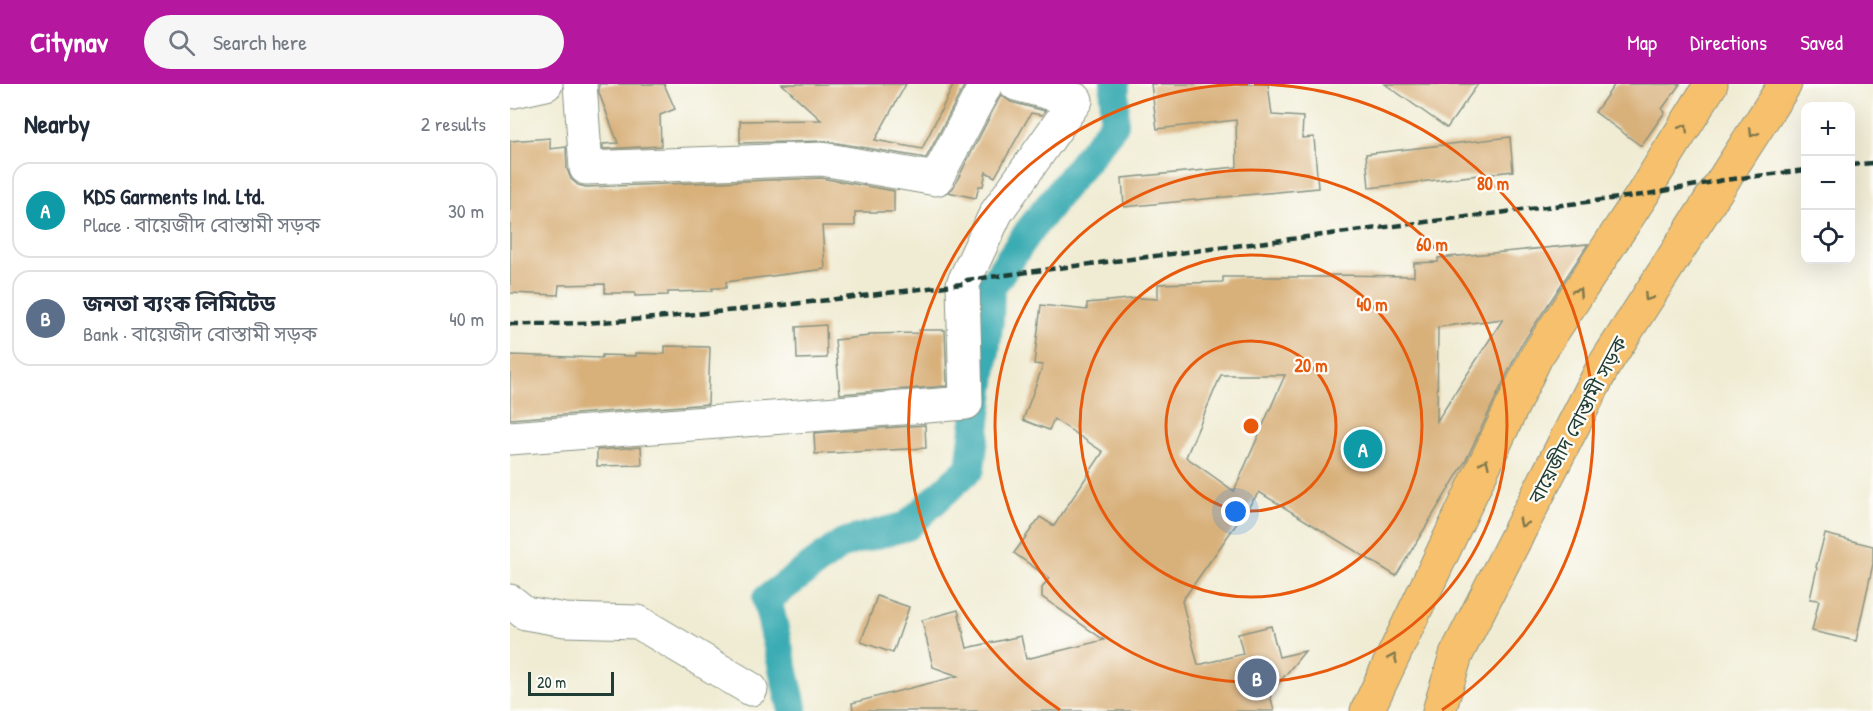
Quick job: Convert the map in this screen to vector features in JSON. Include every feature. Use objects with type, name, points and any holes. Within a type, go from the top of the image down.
[{"type":"main road","points":[[1367,711],[1536,357],[1642,195],[1711,84]]},
{"type":"main road","name":"বায়েজীদ বোস্তামী সড়ক","points":[[1439,711],[1456,655],[1603,367],[1785,84]]},
{"type":"street","points":[[510,92],[546,84]]},
{"type":"street","points":[[580,84],[586,168],[822,159],[936,179],[986,84]]},
{"type":"street","points":[[510,438],[966,403],[963,284],[996,213],[1076,100],[1016,84]]},
{"type":"street","points":[[510,601],[525,613],[565,620],[638,622],[751,689]]},
{"type":"building","points":[[599,84],[664,84],[675,109],[660,115],[661,146],[603,149],[603,144],[618,143],[599,93]]},
{"type":"building","points":[[782,84],[906,84],[875,140],[922,149],[954,84],[965,84],[926,158],[825,141],[740,143],[740,121],[821,120]]},
{"type":"building","points":[[1151,84],[1268,84],[1272,115],[1303,117],[1302,138],[1314,137],[1318,188],[1124,207],[1122,178],[1237,167],[1236,120],[1157,129]]},
{"type":"building","points":[[1385,84],[1478,84],[1447,128]]},
{"type":"building","points":[[1615,84],[1680,84],[1662,109],[1665,112],[1641,146],[1595,112]]},
{"type":"building","points":[[1001,95],[1011,102],[1045,111],[1042,115],[1031,113],[995,177],[986,172],[983,186],[979,186],[976,198],[948,192],[953,188]]},
{"type":"building","points":[[1510,137],[1513,171],[1369,188],[1366,154]]},
{"type":"building","points":[[550,138],[550,149],[566,147],[567,169],[571,179],[578,185],[586,187],[821,178],[894,191],[894,212],[855,212],[855,226],[822,226],[825,269],[726,282],[726,288],[712,288],[712,291],[668,292],[668,295],[635,296],[635,293],[605,293],[605,284],[559,285],[558,295],[510,293],[510,141]]},
{"type":"building","points":[[1588,244],[1520,347],[1465,462],[1396,576],[1259,492],[1182,601],[1198,665],[1243,654],[1238,634],[1271,626],[1279,657],[1305,651],[1270,694],[1274,711],[853,711],[852,703],[958,676],[933,667],[922,620],[958,610],[967,648],[1021,636],[1026,659],[1104,640],[1042,597],[1042,588],[1049,578],[1014,553],[1040,517],[1054,526],[1103,452],[1054,419],[1049,430],[1023,420],[1043,365],[1034,364],[1041,305],[1087,310],[1087,303],[1139,298],[1158,299],[1158,284],[1223,282],[1223,277],[1414,276],[1414,263],[1438,262],[1438,258]],"holes":[[[1503,319],[1437,421],[1438,327]],[[1221,375],[1285,375],[1234,491],[1186,457]]]},
{"type":"building","points":[[826,325],[827,358],[797,359],[796,327]]},
{"type":"building","points":[[919,330],[945,330],[947,386],[840,394],[835,340],[869,336],[869,334],[919,333]]},
{"type":"building","points":[[665,346],[710,347],[708,404],[510,419],[510,355],[602,358],[602,355],[665,354]]},
{"type":"building","points":[[925,425],[926,448],[815,454],[814,433]]},
{"type":"building","points":[[641,447],[642,465],[597,466],[597,450]]},
{"type":"building","points":[[1825,534],[1873,546],[1873,564],[1856,641],[1812,631],[1819,600],[1810,599]]},
{"type":"building","points":[[877,596],[909,607],[893,653],[861,642]]},
{"type":"waterway","points":[[793,711],[767,599],[843,543],[907,526],[970,468],[989,320],[990,288],[1029,231],[1114,124],[1115,84]]},
{"type":"railway","points":[[1855,165],[1873,163]]},
{"type":"railway","points":[[510,324],[583,323],[656,318],[963,284],[967,280],[1642,195],[1724,180],[1801,171]]},
{"type":"place","name":"KDS Garments Ind. Ltd.","points":[[1363,449]]},
{"type":"place","name":"জনতা ব্যংক লিমিটেড","points":[[1257,678]]}]
